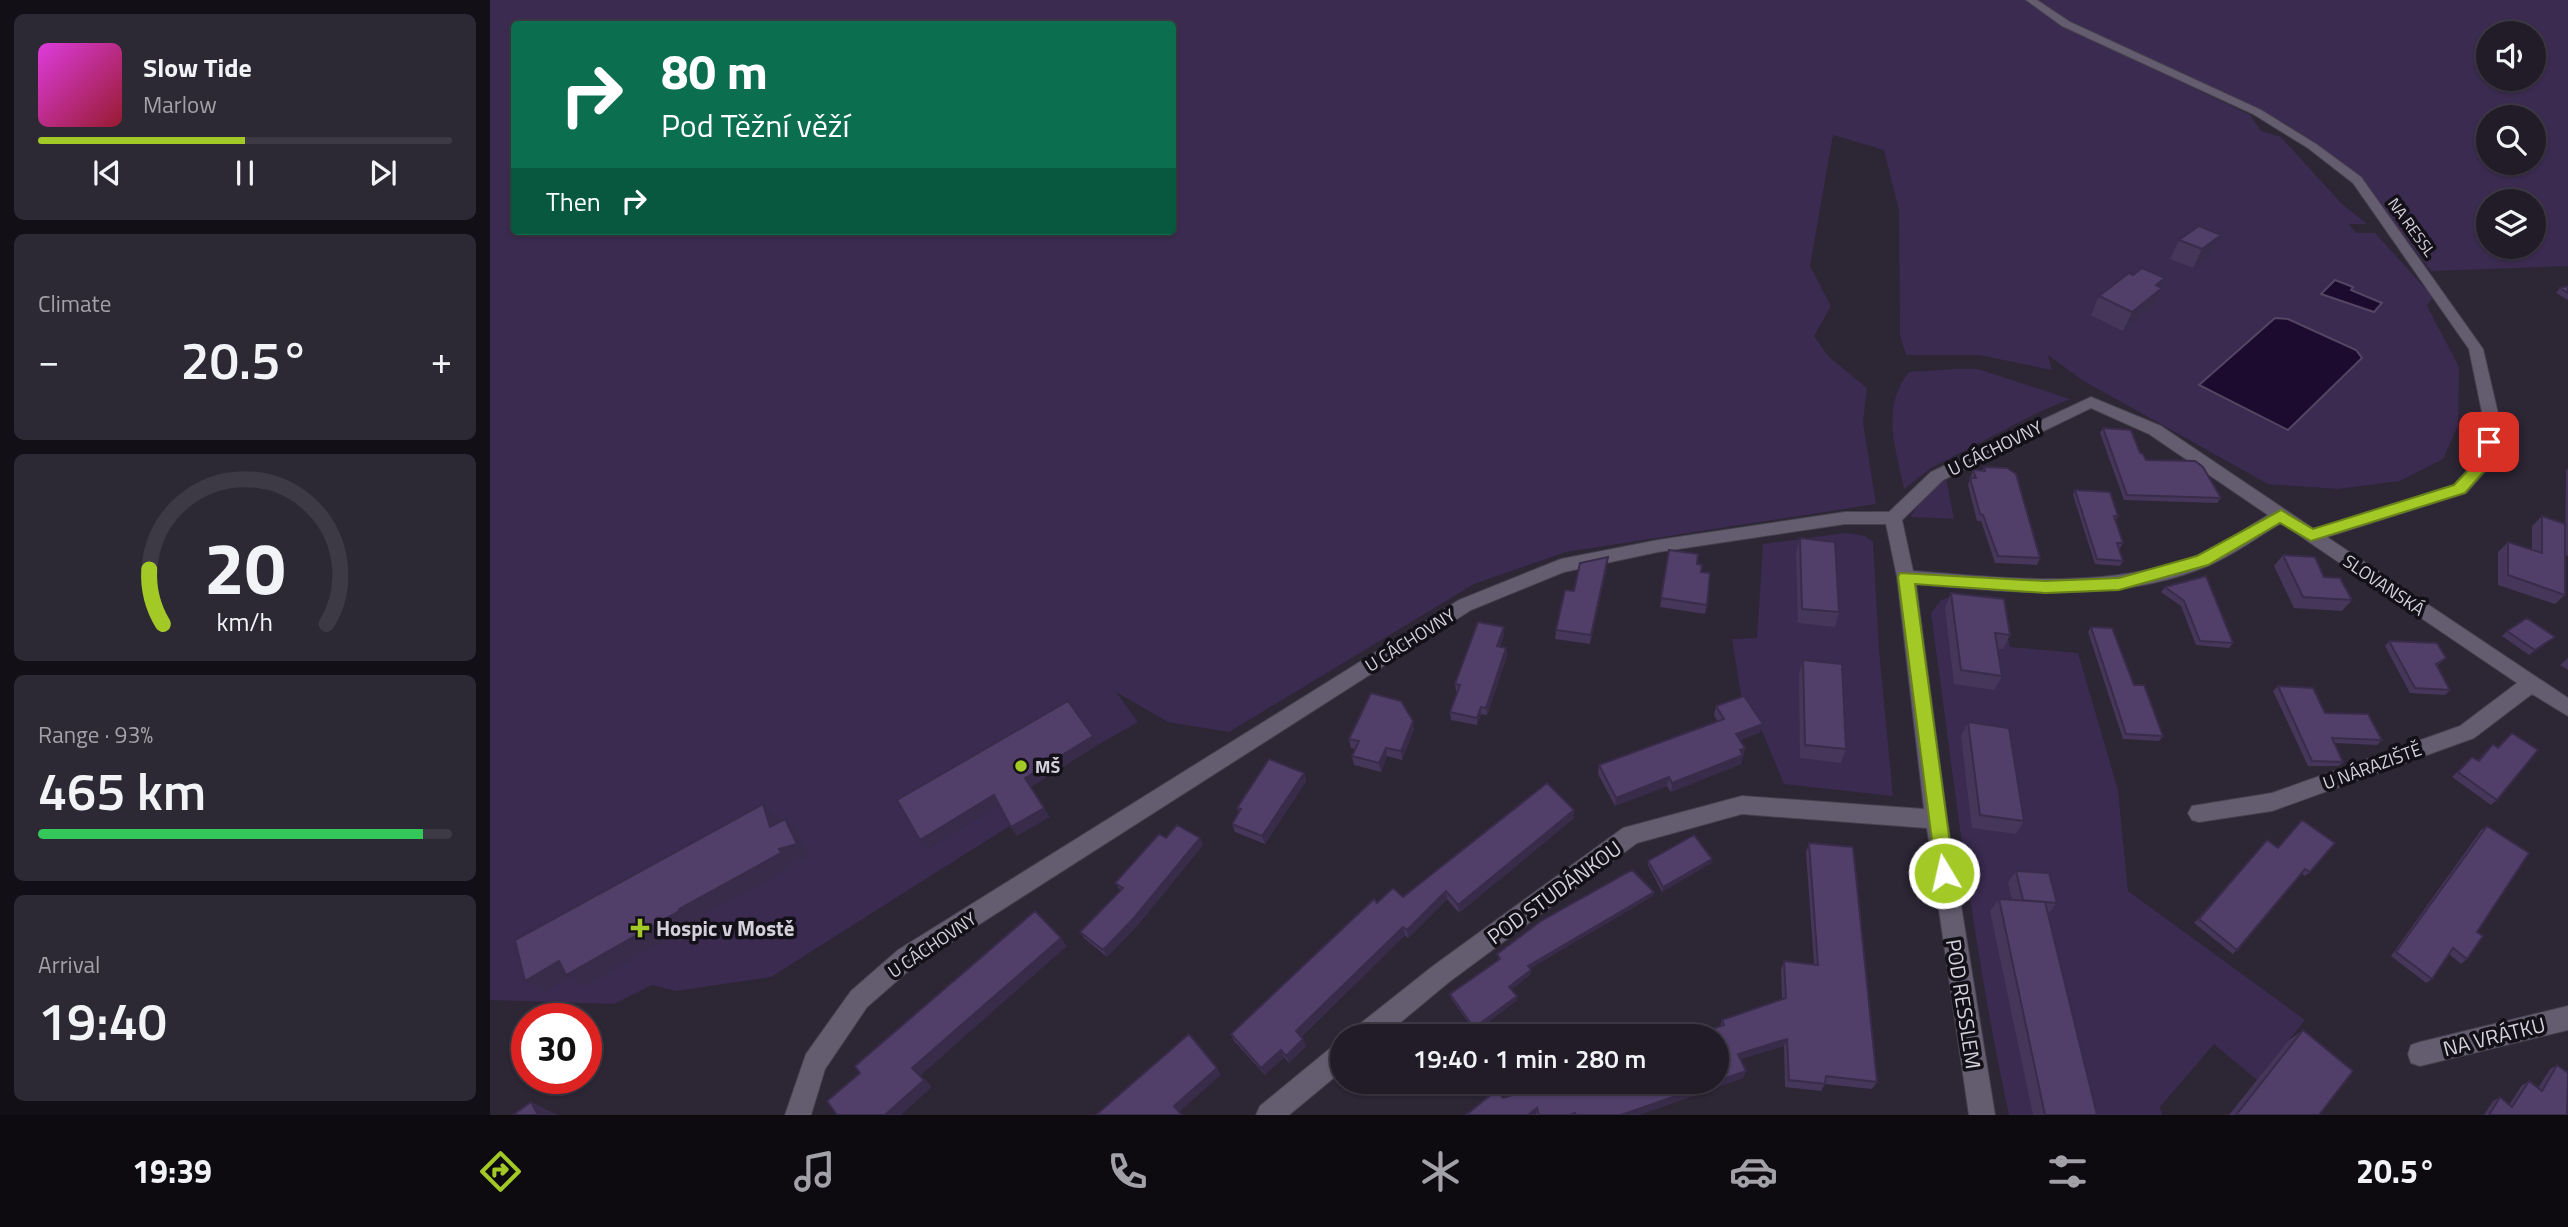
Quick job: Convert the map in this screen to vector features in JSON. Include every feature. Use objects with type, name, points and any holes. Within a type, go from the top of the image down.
[{"type":"street","name":"NA RESSL","points":[[2031,0],[2066,24],[2257,111],[2312,146],[2357,180],[2476,349],[2492,422],[2486,461],[2460,489],[2311,536]]},
{"type":"street","name":"SLOVANSKÁ","points":[[2091,402],[2155,430],[2568,708]]},
{"type":"street","name":"U CÁCHOVNY","points":[[798,1115],[815,1063],[859,999],[906,958],[1465,605],[1561,566],[1658,546],[1845,518],[1893,518],[1937,476],[2091,402]]},
{"type":"street","points":[[1906,577],[2045,587],[2119,584],[2202,561],[2281,516]]},
{"type":"street","name":"POD RESSLEM","points":[[1893,518],[1906,577],[1936,819],[1982,1115]]},
{"type":"street","name":"U NÁRAZIŠTĚ","points":[[2199,813],[2272,802],[2468,732],[2530,684]]},
{"type":"street","name":"POD STUDÁNKOU","points":[[1380,1024],[1441,974],[1632,835],[1742,805],[1936,819]]},
{"type":"street","name":"NA VRÁTKU","points":[[2420,1054],[2568,1018]]},
{"type":"street","points":[[1269,1115],[1330,1065]]},
{"type":"shaded area","points":[[490,0],[2027,0],[2062,25],[2250,115],[2261,131],[2281,137],[2341,203],[2367,224],[2349,224],[2356,233],[2375,233],[2433,297],[2427,306],[2459,367],[2458,426],[2443,459],[2400,481],[2338,489],[2268,484],[2082,380],[2048,355],[2052,370],[1979,355],[1906,355],[1900,335],[1899,211],[1884,150],[1833,135],[1810,266],[1831,306],[1814,336],[1829,357],[1867,388],[1863,422],[1876,504],[1566,552],[1474,584],[1229,732],[1168,722],[1116,692],[1138,722],[1098,745],[1074,711],[927,849],[1002,804],[1011,825],[771,977],[676,991],[652,985],[614,1004],[490,1000]]},
{"type":"shaded area","points":[[2036,0],[2568,0],[2568,266],[2431,271],[2357,175],[2285,123],[2068,24]]},
{"type":"shaded area","points":[[2335,280],[2382,303],[2374,312],[2321,294]]},
{"type":"shaded area","points":[[2275,318],[2288,319],[2356,350],[2362,358],[2288,430],[2199,385]]},
{"type":"shaded area","points":[[1978,369],[2070,399],[2039,412],[1931,468],[1904,489],[1893,429],[1895,400],[1900,386],[1909,372]]},
{"type":"shaded area","points":[[1946,478],[1954,519],[1910,517],[1922,500]]},
{"type":"shaded area","points":[[1845,533],[1865,536],[1873,542],[1879,650],[1893,796],[1784,784],[1762,731],[1742,702],[1732,639],[1757,638],[1763,544]]},
{"type":"shaded area","points":[[1957,595],[1999,597],[2010,647],[2078,653],[2118,790],[2128,891],[2305,1020],[2257,1080],[2214,1044],[2160,1107],[2162,1115],[2009,1115],[1975,928],[1931,613],[1941,600]]},
{"type":"building","points":[[2199,226],[2221,235],[2202,249],[2179,240]]},
{"type":"building","points":[[2142,268],[2165,278],[2156,285],[2162,288],[2132,312],[2099,296],[2129,273],[2133,275]]},
{"type":"building","points":[[2103,428],[2131,430],[2140,453],[2146,460],[2195,461],[2203,467],[2221,498],[2127,495]]},
{"type":"building","points":[[1984,467],[2007,468],[2016,474],[2040,558],[1998,556],[1983,515],[1980,514],[1970,478],[1976,478],[1973,470],[1985,471]]},
{"type":"building","points":[[2075,490],[2110,492],[2118,516],[2114,516],[2123,543],[2117,543],[2123,561],[2097,559]]},
{"type":"building","points":[[2542,516],[2565,524],[2565,595],[2508,575],[2508,542],[2542,553]]},
{"type":"building","points":[[1800,538],[1835,542],[1839,612],[1802,609]]},
{"type":"building","points":[[1669,550],[1698,554],[1697,564],[1702,565],[1701,572],[1710,573],[1707,605],[1661,598]]},
{"type":"building","points":[[2283,555],[2315,557],[2324,577],[2340,578],[2352,600],[2303,597]]},
{"type":"building","points":[[1608,557],[1591,635],[1556,630],[1565,590],[1574,591],[1580,563]]},
{"type":"building","points":[[2206,576],[2233,643],[2200,641],[2184,601],[2165,587]]},
{"type":"building","points":[[1951,593],[2004,599],[2010,635],[1995,633],[2002,676],[1961,670]]},
{"type":"building","points":[[2527,618],[2555,637],[2535,650],[2507,631]]},
{"type":"building","points":[[1478,622],[1504,627],[1497,646],[1506,648],[1486,708],[1481,707],[1477,718],[1450,712],[1460,685],[1455,684]]},
{"type":"building","points":[[2091,627],[2112,628],[2134,685],[2144,685],[2163,736],[2126,734]]},
{"type":"building","points":[[2389,641],[2437,643],[2446,658],[2436,664],[2450,690],[2415,688]]},
{"type":"building","points":[[1803,660],[1842,664],[1846,749],[1805,745]]},
{"type":"building","points":[[2278,686],[2313,688],[2325,713],[2368,714],[2382,740],[2332,738],[2343,762],[2312,761]]},
{"type":"building","points":[[1371,693],[1401,701],[1413,721],[1401,751],[1386,748],[1379,763],[1352,756],[1359,741],[1349,739]]},
{"type":"building","points":[[1744,696],[1763,724],[1736,734],[1745,748],[1740,750],[1743,755],[1672,783],[1669,777],[1616,798],[1599,765],[1724,719],[1716,706]]},
{"type":"building","name":"MŠ","points":[[1068,701],[1093,736],[1025,778],[1044,808],[1011,827],[994,795],[920,840],[897,800]]},
{"type":"building","points":[[1968,722],[2009,728],[2024,821],[1980,815]]},
{"type":"building","points":[[2512,733],[2538,750],[2497,800],[2458,772],[2472,757],[2479,761],[2493,744],[2498,748]]},
{"type":"building","points":[[1269,759],[1304,773],[1262,836],[1232,824],[1241,809],[1237,808]]},
{"type":"building","points":[[1547,783],[1574,810],[1458,905],[1446,891],[1407,930],[1403,927],[1296,1031],[1303,1039],[1286,1056],[1281,1050],[1261,1068],[1231,1034],[1374,899],[1377,903],[1393,888],[1403,897]]},
{"type":"building","points":[[763,804],[770,827],[785,819],[797,844],[779,849],[781,853],[566,975],[559,961],[525,981],[515,940]]},
{"type":"building","points":[[2302,820],[2335,843],[2310,872],[2305,869],[2237,950],[2199,919],[2267,840],[2278,848]]},
{"type":"building","points":[[1177,825],[1200,838],[1133,919],[1103,950],[1080,932],[1123,888],[1115,883],[1159,834],[1166,838]]},
{"type":"building","points":[[2487,826],[2529,853],[2477,932],[2483,936],[2467,959],[2453,948],[2432,979],[2396,952]]},
{"type":"building","points":[[1694,835],[1712,859],[1663,887],[1648,861]]},
{"type":"building","points":[[1809,843],[1853,847],[1877,1082],[1826,1076],[1825,1084],[1789,1080],[1787,1039],[1738,1054],[1746,1071],[1729,1077],[1729,1024],[1724,1024],[1722,1020],[1786,998],[1784,961],[1818,965]]},
{"type":"building","points":[[1632,870],[1654,892],[1528,966],[1531,970],[1509,987],[1517,996],[1479,1024],[1471,1024],[1450,994],[1500,959],[1497,954],[1541,921]]},
{"type":"building","points":[[2016,871],[2049,873],[2057,903],[2023,900]]},
{"type":"building","points":[[1999,899],[2045,902],[2097,1115],[2045,1115]]},
{"type":"building","points":[[1035,911],[1061,938],[912,1068],[924,1080],[885,1115],[837,1115],[827,1101],[860,1073],[855,1066]]},
{"type":"building","points":[[2303,1030],[2353,1071],[2319,1115],[2236,1115]]},
{"type":"building","points":[[1189,1034],[1217,1068],[1174,1106],[1182,1115],[1096,1115]]},
{"type":"building","points":[[2557,1065],[2568,1073],[2567,1115],[2489,1115],[2500,1097],[2512,1107],[2529,1081],[2542,1091]]},
{"type":"building","points":[[1492,1094],[1500,1094],[1503,1098],[1515,1094],[1681,1094],[1621,1115],[1539,1115],[1537,1108],[1528,1115],[1466,1115]]},
{"type":"building","points":[[531,1102],[538,1115],[513,1115]]},
{"type":"place","name":"MŠ","points":[[1021,766]]},
{"type":"place","name":"Hospic v Mostě","points":[[640,928]]},
{"type":"route","points":[[1944,873],[1906,577],[2045,587],[2119,584],[2202,561],[2281,516],[2311,536],[2460,489],[2486,461],[2489,442]]}]
